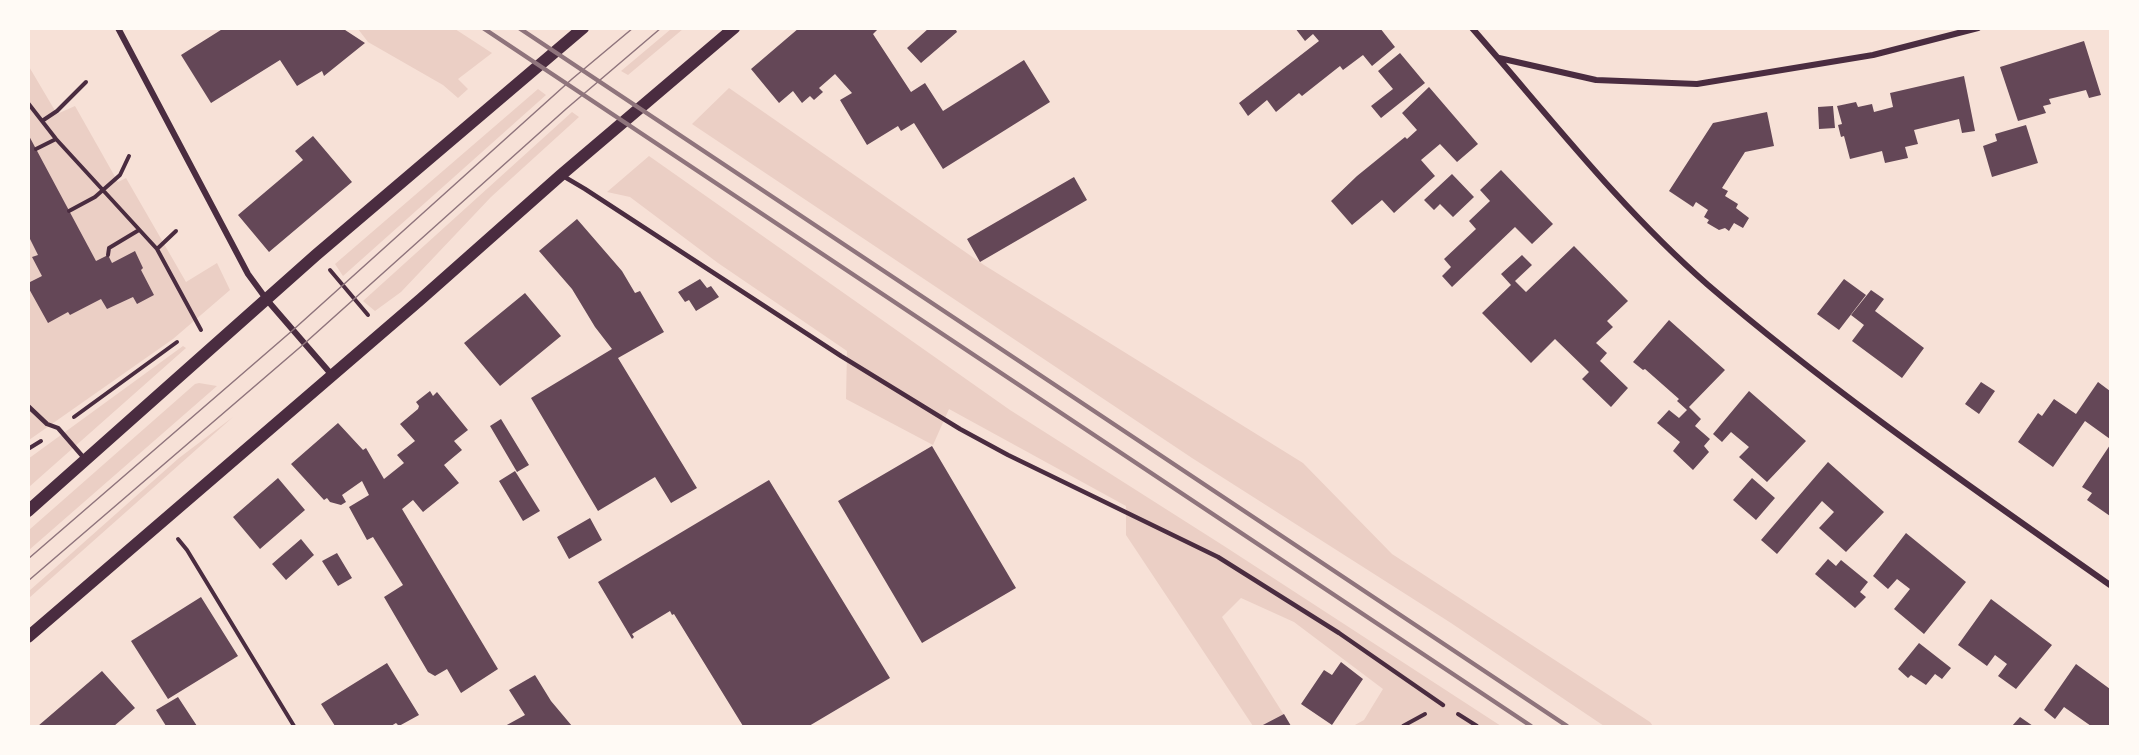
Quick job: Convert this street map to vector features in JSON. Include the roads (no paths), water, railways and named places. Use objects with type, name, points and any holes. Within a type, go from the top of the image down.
[{"type":"main road","points":[[28,511],[316,255],[583,28]]},
{"type":"main road","points":[[28,637],[734,28]]},
{"type":"street","points":[[118,28],[248,274],[267,300],[332,374]]},
{"type":"street","points":[[1472,28],[1609,188],[1707,284],[1831,385],[2110,585]]},
{"type":"street","points":[[1498,58],[1596,80],[1697,84],[1873,55],[1978,28]]},
{"type":"lane","points":[[561,175],[841,356],[950,423],[1008,455],[1218,557],[1339,633],[1443,705]]},
{"type":"lane","points":[[28,406],[47,424],[58,428],[86,460]]},
{"type":"tram line","points":[[28,559],[293,330],[572,79],[633,28]]},
{"type":"tram line","points":[[28,581],[305,343],[566,109],[661,28]]},
{"type":"railway","points":[[483,28],[1531,726]]},
{"type":"railway","points":[[519,28],[1567,726]]}]
